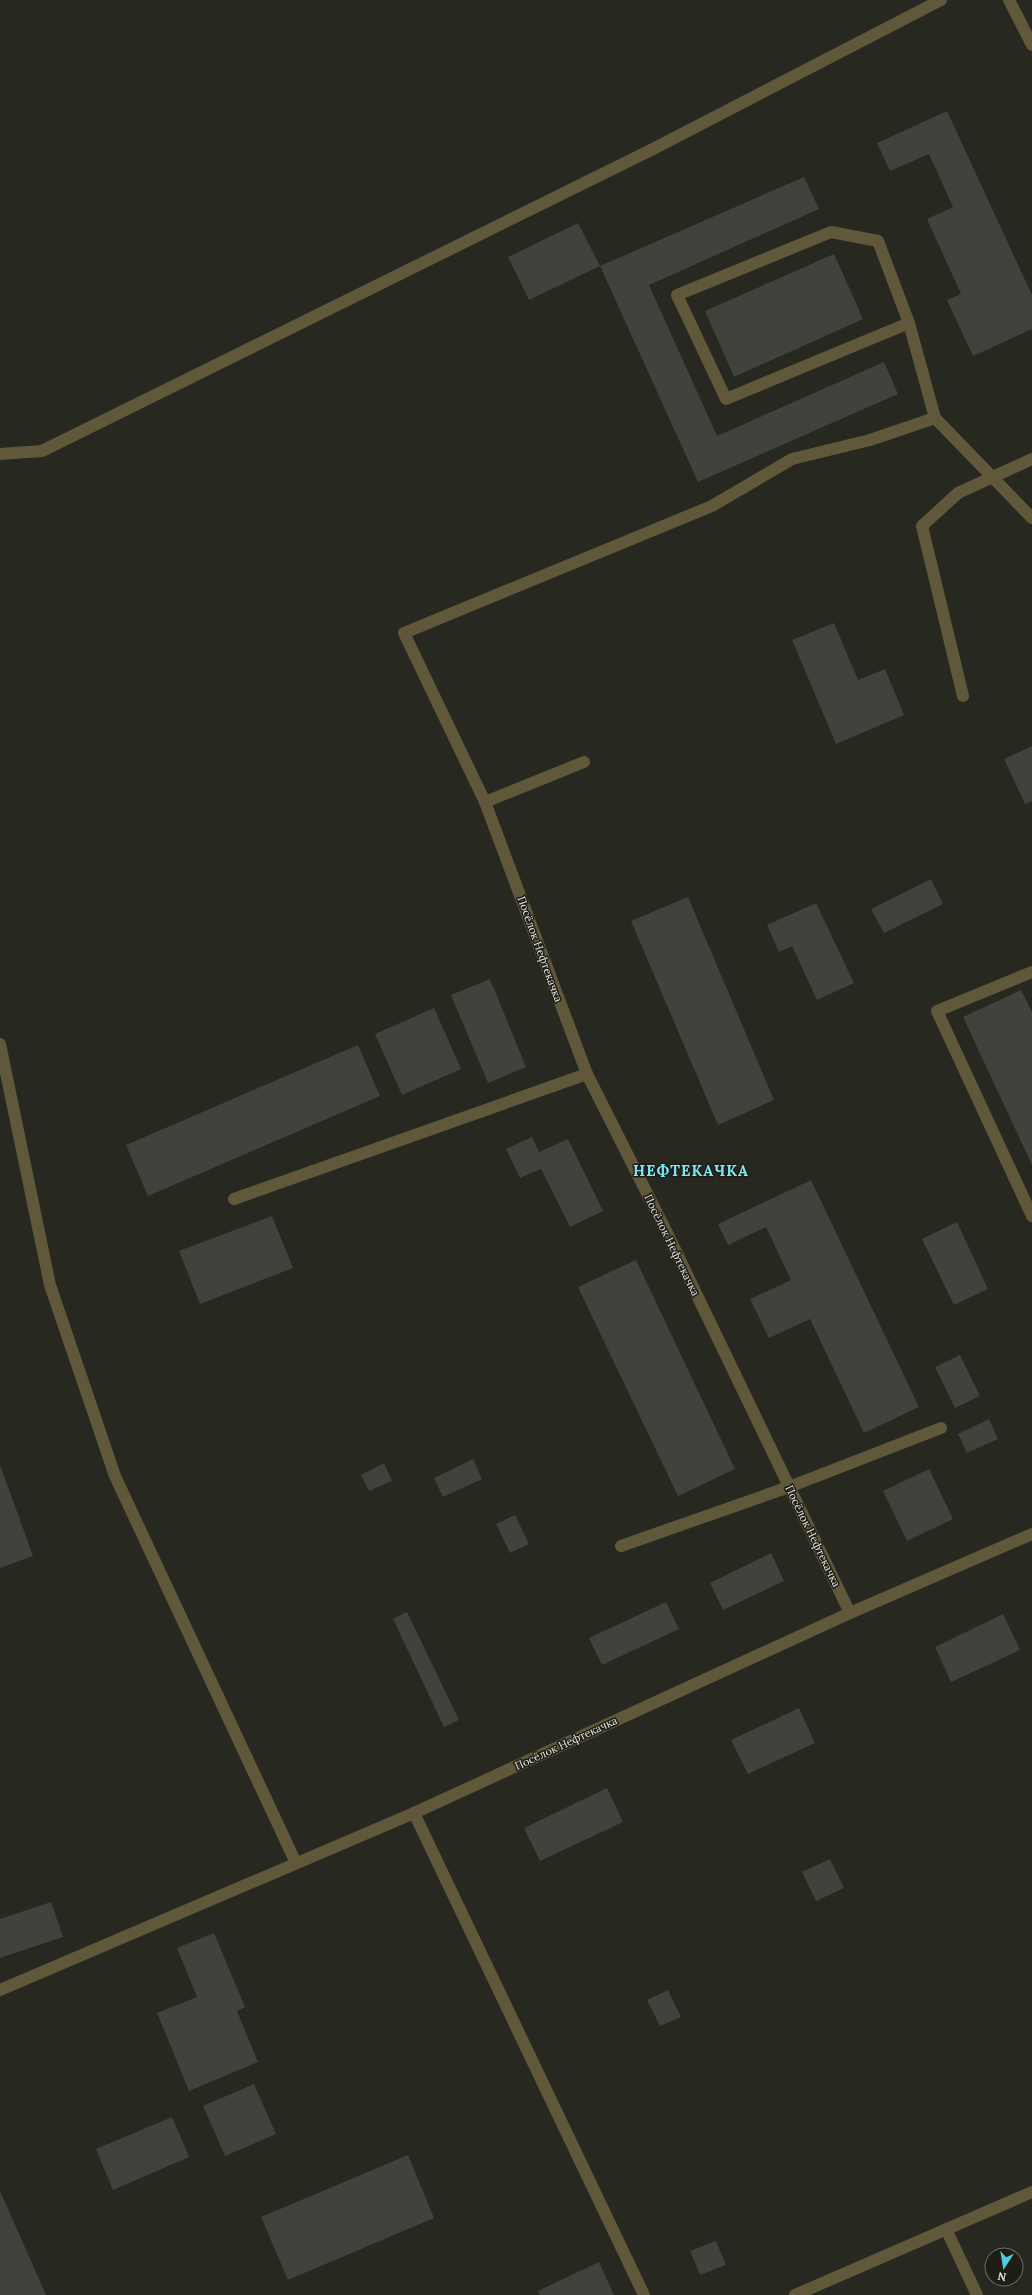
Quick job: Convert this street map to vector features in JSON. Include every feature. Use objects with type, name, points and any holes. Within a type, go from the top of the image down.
[{"type":"street","points":[[0,454],[42,451],[653,149],[941,0]]},
{"type":"street","points":[[1009,0],[1032,45]]},
{"type":"street","points":[[909,323],[726,399],[677,295],[831,232],[878,241],[909,323],[935,418],[1032,518]]},
{"type":"street","name":"Посёлок Нефтекачка","points":[[850,1613],[667,1233],[587,1074],[485,802],[404,633],[712,506],[792,459],[870,440],[935,418]]},
{"type":"street","points":[[963,696],[922,526],[958,493],[1032,459]]},
{"type":"street","points":[[485,802],[584,762]]},
{"type":"street","points":[[1032,972],[937,1011],[1032,1216]]},
{"type":"street","points":[[0,1044],[50,1285],[115,1476],[296,1863]]},
{"type":"street","points":[[234,1199],[587,1074]]},
{"type":"street","points":[[621,1546],[789,1487],[941,1428]]},
{"type":"street","name":"Посёлок Нефтекачка","points":[[0,1990],[414,1813],[850,1613],[1032,1534]]},
{"type":"street","points":[[414,1813],[644,2295]]},
{"type":"street","points":[[795,2295],[1032,2192]]},
{"type":"street","points":[[946,2229],[977,2295]]},
{"type":"building","points":[[947,111],[1032,295],[1032,329],[973,356],[947,300],[961,294],[927,219],[953,207],[929,154],[890,171],[877,143]]},
{"type":"building","points":[[804,177],[819,209],[649,285],[717,436],[884,362],[898,394],[698,482],[600,266]]},
{"type":"building","points":[[578,223],[600,266],[529,300],[508,257]]},
{"type":"building","points":[[834,254],[863,319],[734,377],[705,311]]},
{"type":"building","points":[[834,623],[858,680],[885,669],[904,715],[836,744],[792,640]]},
{"type":"building","points":[[1032,746],[1032,801],[1025,804],[1004,759]]},
{"type":"building","points":[[931,879],[943,904],[884,933],[871,909]]},
{"type":"building","points":[[688,897],[774,1100],[718,1125],[631,921]]},
{"type":"building","points":[[816,903],[854,983],[817,1000],[792,946],[779,952],[767,925]]},
{"type":"building","points":[[490,979],[526,1067],[488,1083],[451,995]]},
{"type":"building","points":[[1021,990],[1032,1012],[1032,1165],[963,1017]]},
{"type":"building","points":[[434,1008],[461,1069],[402,1095],[375,1034]]},
{"type":"building","points":[[358,1045],[380,1096],[148,1196],[126,1145]]},
{"type":"building","points":[[532,1137],[539,1152],[568,1139],[603,1211],[570,1227],[541,1169],[520,1178],[506,1149]]},
{"type":"building","points":[[811,1180],[919,1407],[864,1433],[810,1319],[769,1338],[750,1299],[791,1280],[766,1227],[728,1245],[718,1224]]},
{"type":"building","points":[[272,1216],[293,1268],[200,1304],[179,1251]]},
{"type":"building","points":[[957,1222],[988,1289],[954,1305],[922,1239]]},
{"type":"building","points":[[636,1260],[735,1469],[678,1496],[578,1287]]},
{"type":"building","points":[[960,1355],[980,1396],[955,1408],[935,1367]]},
{"type":"building","points":[[989,1419],[998,1439],[967,1453],[958,1434]]},
{"type":"building","points":[[473,1459],[482,1479],[443,1497],[434,1478]]},
{"type":"building","points":[[384,1463],[392,1481],[369,1491],[361,1475]]},
{"type":"building","points":[[0,1465],[33,1556],[0,1568]]},
{"type":"building","points":[[929,1469],[953,1519],[907,1541],[883,1491]]},
{"type":"building","points":[[515,1515],[529,1544],[510,1553],[496,1524]]},
{"type":"building","points":[[771,1553],[784,1581],[723,1610],[710,1583]]},
{"type":"building","points":[[666,1602],[679,1629],[602,1665],[589,1638]]},
{"type":"building","points":[[407,1612],[459,1720],[444,1727],[393,1619]]},
{"type":"building","points":[[1003,1614],[1020,1650],[951,1682],[935,1647]]},
{"type":"building","points":[[799,1708],[815,1743],[748,1774],[731,1740]]},
{"type":"building","points":[[607,1788],[623,1822],[540,1861],[524,1828]]},
{"type":"building","points":[[830,1859],[844,1888],[816,1901],[802,1872]]},
{"type":"building","points":[[51,1902],[63,1937],[0,1958],[0,1919]]},
{"type":"building","points":[[214,1933],[245,2007],[237,2011],[258,2062],[189,2091],[157,2013],[197,1997],[177,1948]]},
{"type":"building","points":[[668,1990],[681,2017],[660,2026],[647,2000]]},
{"type":"building","points":[[254,2084],[276,2134],[225,2156],[203,2106]]},
{"type":"building","points":[[172,2117],[189,2157],[113,2190],[96,2149]]},
{"type":"building","points":[[408,2155],[434,2218],[288,2280],[261,2217]]},
{"type":"building","points":[[0,2191],[46,2295],[0,2295]]},
{"type":"building","points":[[716,2241],[726,2265],[700,2275],[690,2251]]},
{"type":"building","points":[[599,2262],[614,2295],[540,2295],[538,2291]]},
{"type":"district","name":"НЕФТЕКАЧКА","points":[[691,1170]]}]
